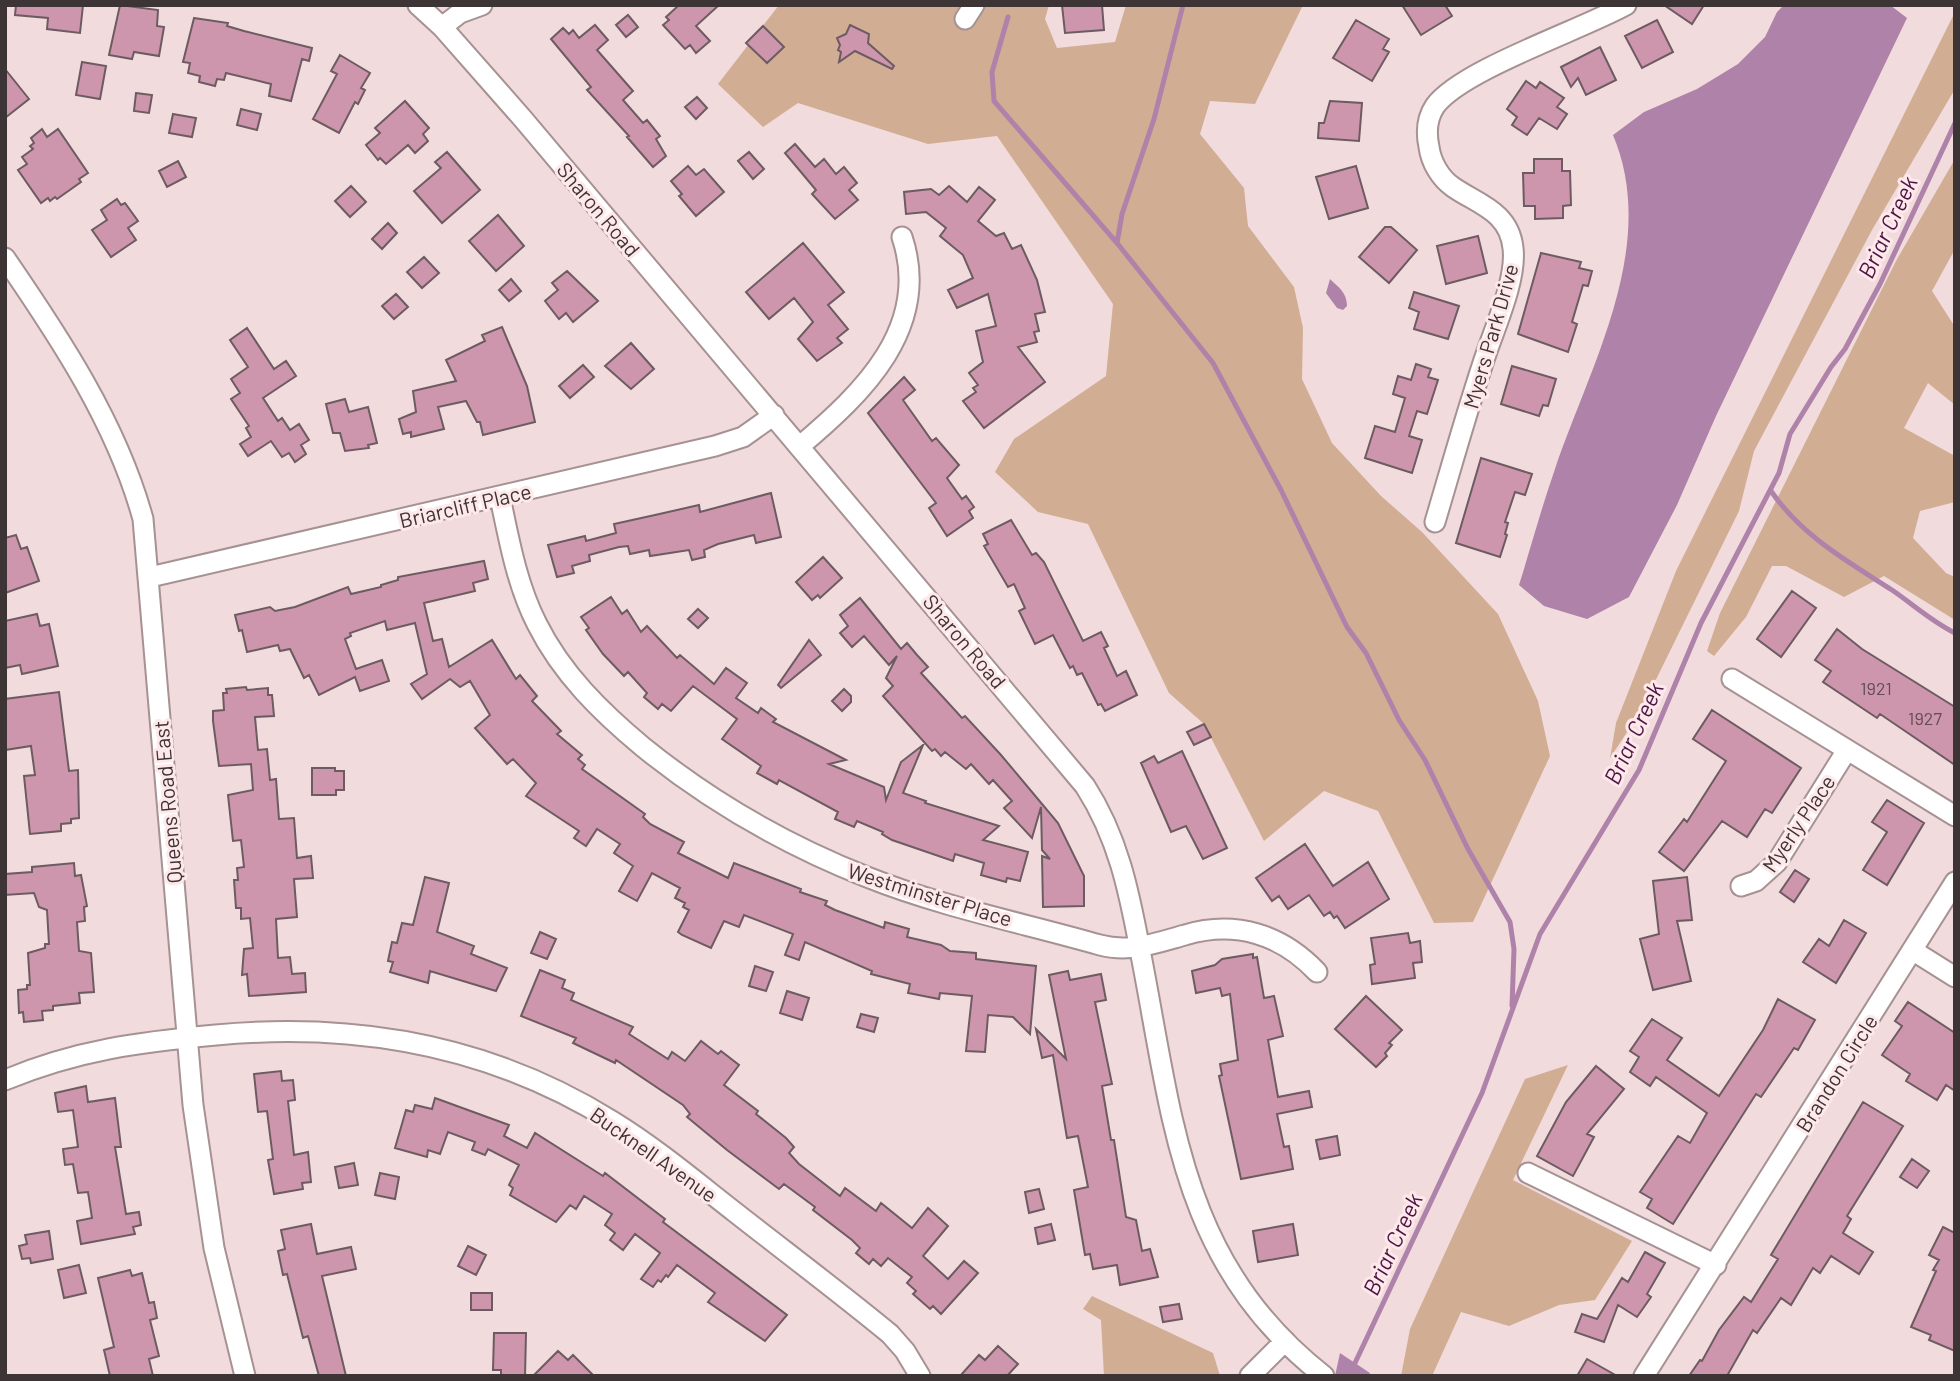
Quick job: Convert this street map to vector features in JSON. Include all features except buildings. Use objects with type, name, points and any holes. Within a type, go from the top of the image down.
[{"type":"street","name":"Sharon Road","points":[[418,5],[442,27],[774,415],[1085,786],[1118,850],[1140,947],[1171,1118],[1191,1192],[1210,1237],[1234,1279],[1261,1316],[1324,1376]]},
{"type":"street","points":[[442,27],[460,13],[482,5]]},
{"type":"street","name":"Myers Park Drive","points":[[1435,522],[1502,305],[1514,250],[1509,233],[1494,212],[1450,184],[1437,169],[1428,140],[1430,117],[1442,98],[1470,79],[1626,5]]},
{"type":"street","points":[[800,446],[862,388],[891,345],[905,313],[911,285],[911,265],[902,237]]},
{"type":"street","name":"Queens Road East","points":[[5,258],[75,366],[110,432],[140,508],[150,577],[187,1037],[206,1200],[221,1282],[246,1376]]},
{"type":"street","name":"Briarcliff Place","points":[[150,577],[731,442],[774,415]]},
{"type":"street","name":"Westminster Place","points":[[500,497],[522,589],[553,652],[571,678],[600,709],[696,787],[740,816],[803,849],[888,885],[1112,948],[1140,947],[1199,931],[1234,928],[1261,934],[1286,945],[1317,972]]},
{"type":"street","points":[[1732,679],[1955,816]]},
{"type":"street","name":"Myerly Place","points":[[1741,886],[1756,881],[1777,862],[1847,750]]},
{"type":"street","name":"Brandon Circle","points":[[1644,1376],[1955,882]]},
{"type":"street","points":[[1912,950],[1955,977]]},
{"type":"street","name":"Bucknell Avenue","points":[[5,1080],[94,1049],[187,1037],[298,1030],[398,1038],[495,1064],[558,1091],[646,1143],[895,1339],[920,1376]]},
{"type":"street","points":[[1528,1173],[1716,1265]]},
{"type":"street","points":[[1250,1376],[1285,1340]]},
{"type":"shaded area","points":[[779,5],[1049,5],[1045,19],[1057,48],[1115,42],[1126,5],[1303,5],[1255,104],[1210,101],[1200,134],[1244,188],[1248,226],[1294,287],[1303,328],[1302,379],[1332,443],[1381,496],[1422,532],[1498,614],[1538,701],[1550,756],[1473,922],[1434,923],[1378,811],[1324,791],[1264,841],[1204,724],[1169,693],[1088,524],[1038,512],[995,472],[1014,439],[1106,376],[1113,304],[997,136],[928,144],[798,103],[763,127],[718,84]]},
{"type":"shaded area","points":[[1784,5],[1890,5],[1907,18],[1716,416],[1677,505],[1629,597],[1587,619],[1544,606],[1519,585],[1554,472],[1600,349],[1624,263],[1629,220],[1625,177],[1613,135],[1644,112],[1697,89],[1738,64],[1765,37],[1777,12]]},
{"type":"shaded area","points":[[1955,12],[1955,89],[1872,230],[1754,451],[1739,511],[1639,714],[1610,758],[1616,723],[1676,571]]},
{"type":"shaded area","points":[[1955,159],[1955,249],[1932,291],[1955,327],[1955,405],[1928,383],[1904,428],[1955,456],[1955,502],[1920,511],[1913,538],[1946,573],[1955,577],[1955,620],[1884,576],[1844,597],[1786,566],[1772,566],[1746,617],[1714,656],[1707,651],[1720,613],[1896,261]]},
{"type":"shaded area","points":[[1330,279],[1342,290],[1345,297],[1347,306],[1343,310],[1337,308],[1326,293]]},
{"type":"shaded area","points":[[1568,1065],[1513,1180],[1632,1241],[1595,1300],[1559,1305],[1509,1326],[1461,1312],[1432,1376],[1401,1376],[1410,1329],[1525,1079]]},
{"type":"shaded area","points":[[1092,1296],[1213,1353],[1220,1376],[1104,1376],[1101,1320],[1083,1309]]},
{"type":"shaded area","points":[[1340,1353],[1370,1373],[1369,1376],[1335,1376]]},
{"type":"waterway","points":[[1117,243],[1122,214],[1154,119],[1183,5]]},
{"type":"waterway","points":[[1008,17],[992,72],[994,101],[1117,243],[1213,363],[1281,490],[1347,627],[1366,653],[1399,720],[1425,760],[1468,849],[1510,922],[1514,949],[1512,1006]]},
{"type":"waterway","name":"Briar Creek","points":[[1355,1363],[1482,1093],[1540,934],[1639,770],[1701,623],[1779,473],[1790,434],[1845,349],[1880,284],[1955,123]]},
{"type":"waterway","points":[[1771,491],[1783,507],[1826,547],[1955,633]]}]
